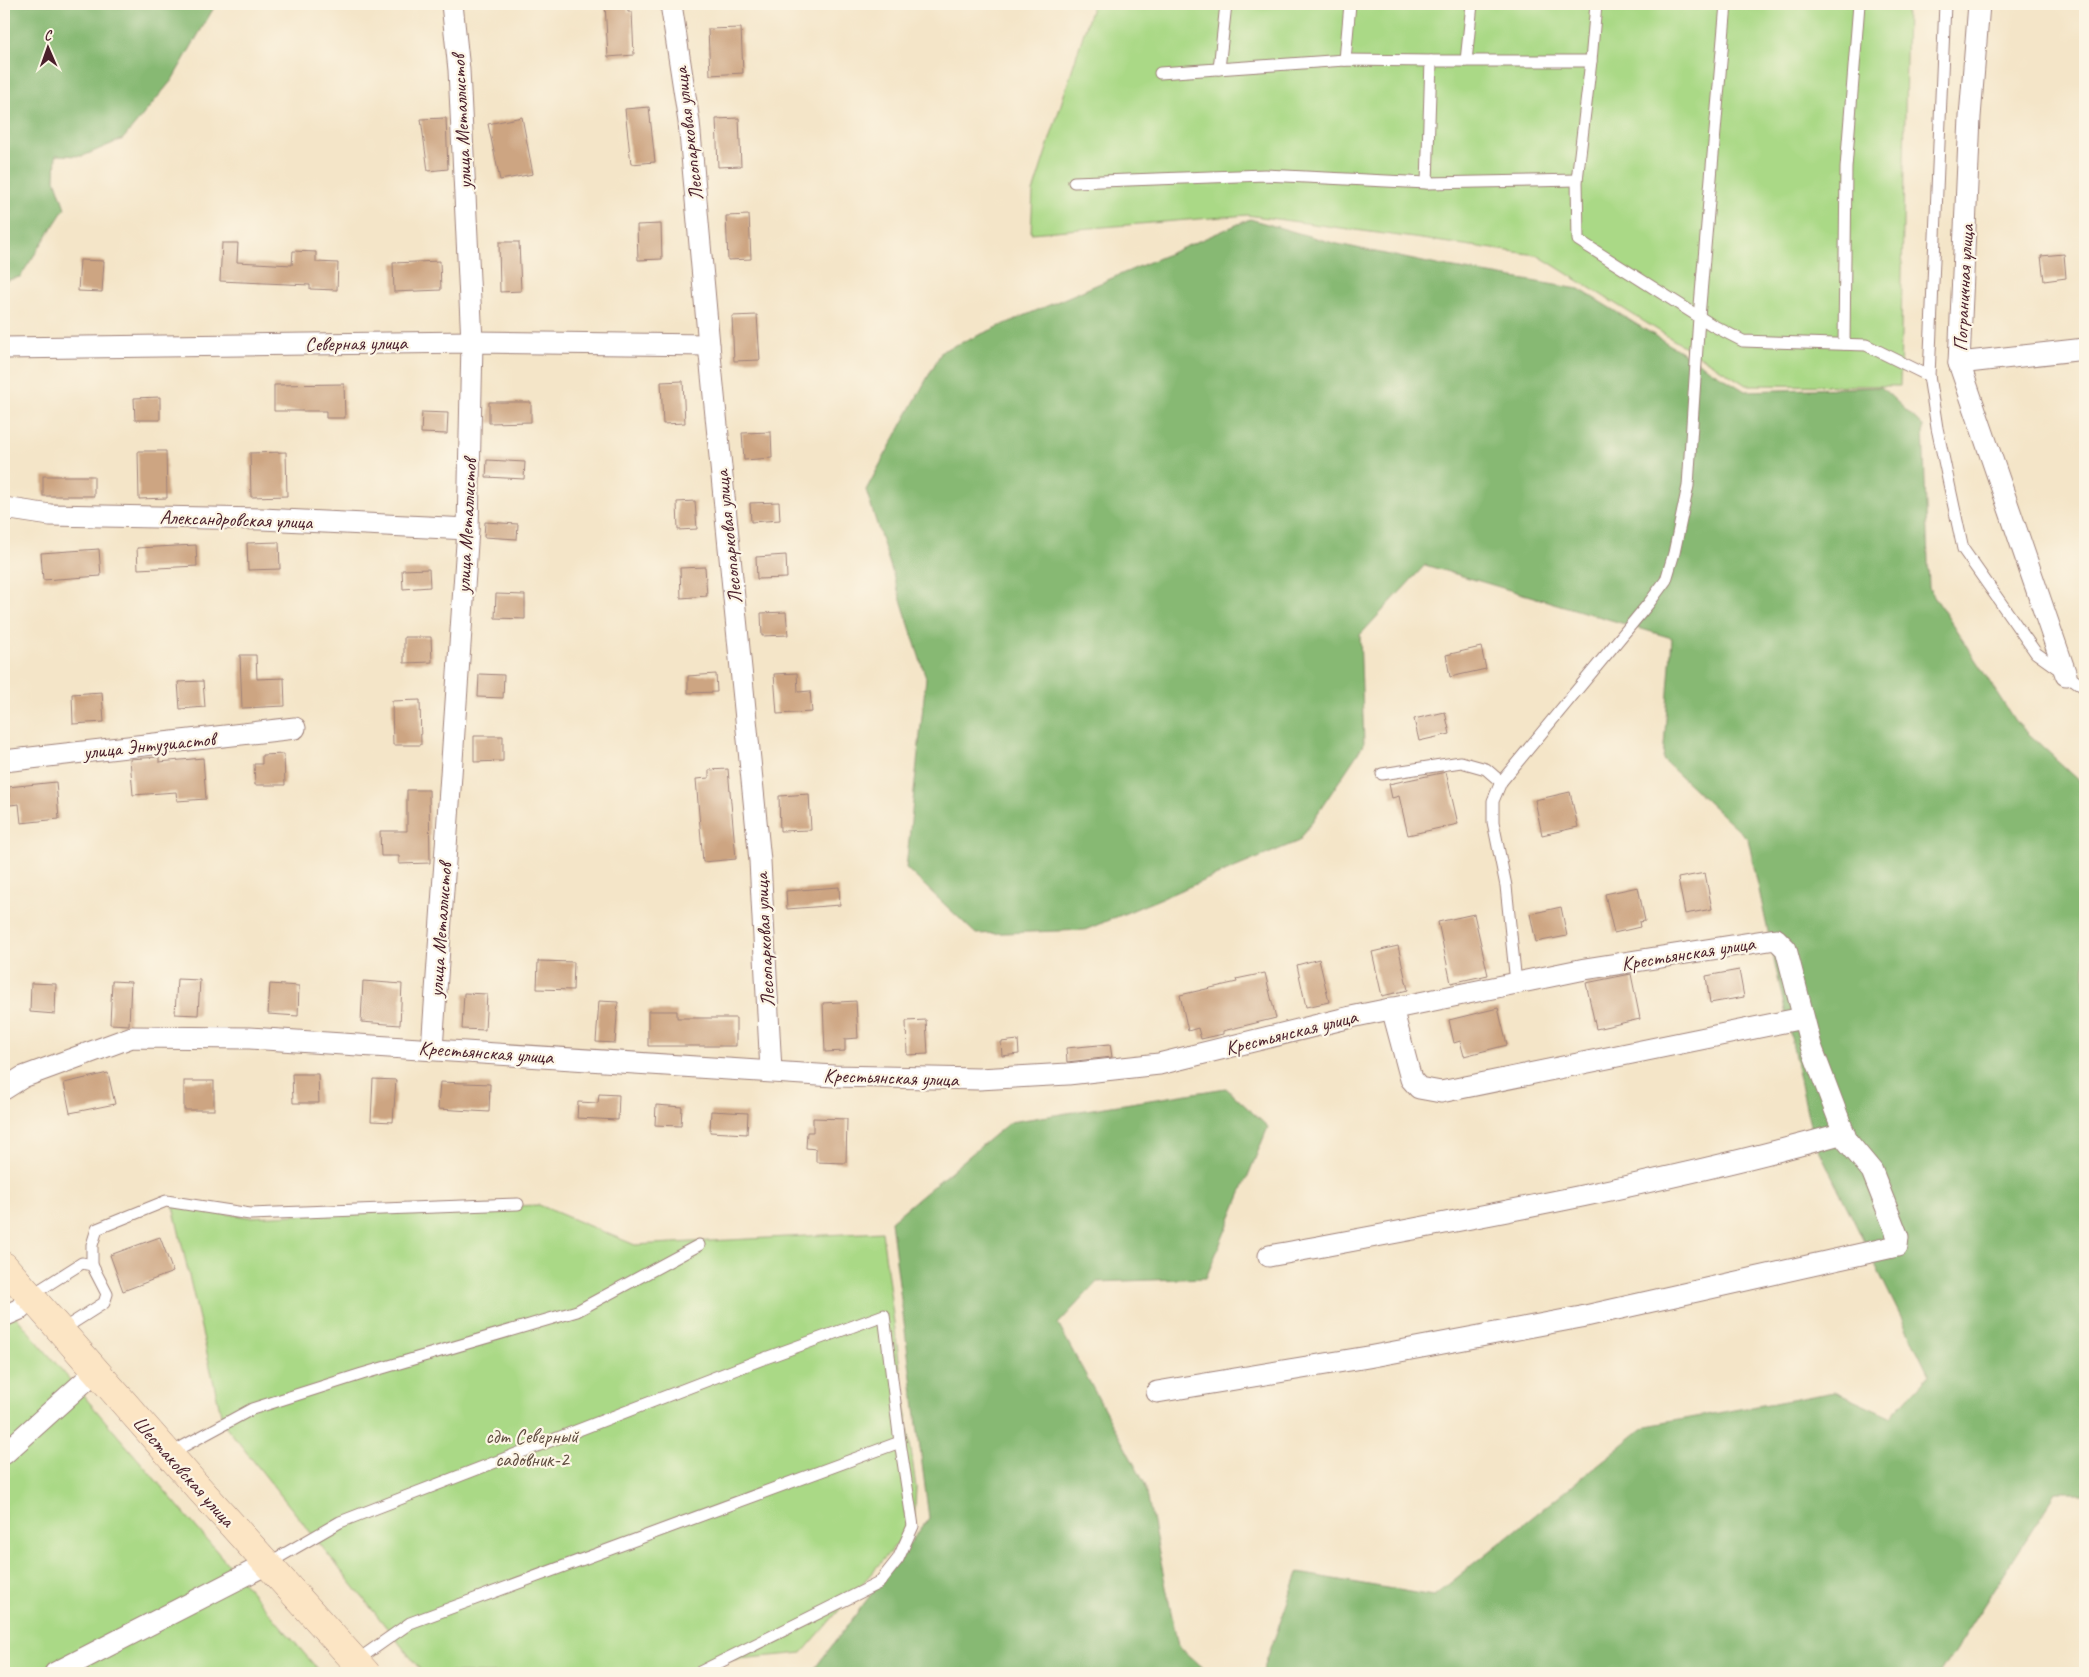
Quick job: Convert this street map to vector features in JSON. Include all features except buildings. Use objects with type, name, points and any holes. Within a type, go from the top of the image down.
[{"type":"main road","name":"Шестаковская улица","points":[[4,1266],[169,1454],[361,1667]]},
{"type":"street","name":"улица Металлистов","points":[[432,1049],[468,529],[472,342],[459,70],[452,4]]},
{"type":"street","name":"Лесопарковая улица","points":[[671,4],[689,122],[760,861],[770,1071]]},
{"type":"street","name":"Пограничная улица","points":[[1979,4],[1970,116],[1959,363],[2066,675]]},
{"type":"street","name":"Северная улица","points":[[4,348],[472,342],[709,345]]},
{"type":"street","points":[[1959,363],[2085,349]]},
{"type":"street","name":"Александровская улица","points":[[4,508],[50,515],[262,519],[468,529]]},
{"type":"street","name":"улица Энтузиастов","points":[[4,761],[295,728]]},
{"type":"street","name":"Крестьянская улица","points":[[4,1089],[23,1077],[132,1037],[250,1038],[834,1076],[980,1080],[1068,1074],[1159,1064],[1351,1016],[1585,969],[1776,939],[1786,949],[1803,1018]]},
{"type":"street","points":[[1157,1392],[1368,1358],[1581,1317],[1897,1246],[1898,1237],[1872,1171],[1847,1140],[1844,1133],[1803,1018],[1441,1092],[1419,1088],[1411,1079],[1392,1008]]},
{"type":"street","points":[[1269,1256],[1499,1213],[1780,1151],[1844,1133]]},
{"type":"street","points":[[4,1316],[20,1310],[30,1296]]},
{"type":"street","points":[[4,1454],[96,1371]]},
{"type":"street","points":[[55,1673],[268,1564]]},
{"type":"lane","points":[[1219,69],[1226,4]]},
{"type":"lane","points":[[1345,60],[1350,4]]},
{"type":"lane","points":[[1466,61],[1472,4]]},
{"type":"lane","points":[[1596,4],[1577,180],[1578,240],[1699,317],[1743,341],[1866,345],[1929,376]]},
{"type":"lane","points":[[1516,983],[1506,886],[1493,822],[1493,801],[1501,782],[1602,661],[1666,580],[1674,553],[1688,486],[1699,317],[1726,4]]},
{"type":"lane","points":[[1844,344],[1846,168],[1859,4]]},
{"type":"lane","points":[[1945,4],[1929,376],[1937,428],[1963,549],[2036,654],[2085,688]]},
{"type":"lane","points":[[1160,73],[1345,60],[1591,61]]},
{"type":"lane","points":[[1427,183],[1431,61]]},
{"type":"lane","points":[[1074,182],[1265,175],[1427,183],[1577,180]]},
{"type":"lane","points":[[1382,774],[1461,762],[1486,769],[1501,782]]},
{"type":"lane","points":[[60,1331],[104,1303],[107,1294],[92,1265],[92,1245],[97,1229],[166,1201],[250,1214],[518,1204]]},
{"type":"lane","points":[[169,1454],[252,1409],[577,1311],[699,1245]]},
{"type":"lane","points":[[30,1296],[82,1263],[92,1265]]},
{"type":"lane","points":[[268,1564],[340,1522],[760,1360],[884,1315],[913,1526],[898,1559],[879,1583],[698,1673]]},
{"type":"lane","points":[[361,1667],[410,1623],[900,1442]]},
{"type":"green space","points":[[4,4],[216,4],[172,80],[123,139],[83,156],[56,155],[55,179],[65,208],[20,277],[4,281]]},
{"type":"green space","points":[[1093,4],[1907,4],[1900,386],[1746,385],[1537,255],[1247,215],[1031,233],[1033,192]]},
{"type":"green space","points":[[1250,219],[1333,243],[1442,266],[1579,289],[1745,391],[1881,387],[1923,426],[1929,588],[2015,721],[2085,786],[2085,1493],[2056,1493],[1940,1673],[1262,1673],[1298,1573],[1434,1596],[1646,1426],[1835,1392],[1890,1417],[1929,1375],[1812,1135],[1748,839],[1663,760],[1672,638],[1425,565],[1360,635],[1364,744],[1299,841],[1085,930],[976,934],[906,868],[926,678],[866,490],[942,351]]},
{"type":"green space","points":[[1226,1088],[1268,1127],[1206,1278],[1097,1282],[1058,1324],[1145,1484],[1178,1646],[1208,1673],[771,1673],[812,1672],[929,1518],[891,1221],[1010,1122]]},
{"type":"green space","name":"сдт Северный садовник-2","points":[[539,1205],[635,1245],[882,1232],[916,1488],[914,1524],[802,1653],[708,1662],[684,1673],[423,1673],[223,1423],[173,1206],[248,1217]]},
{"type":"green space","points":[[4,1302],[17,1318],[321,1673],[4,1673]]}]
